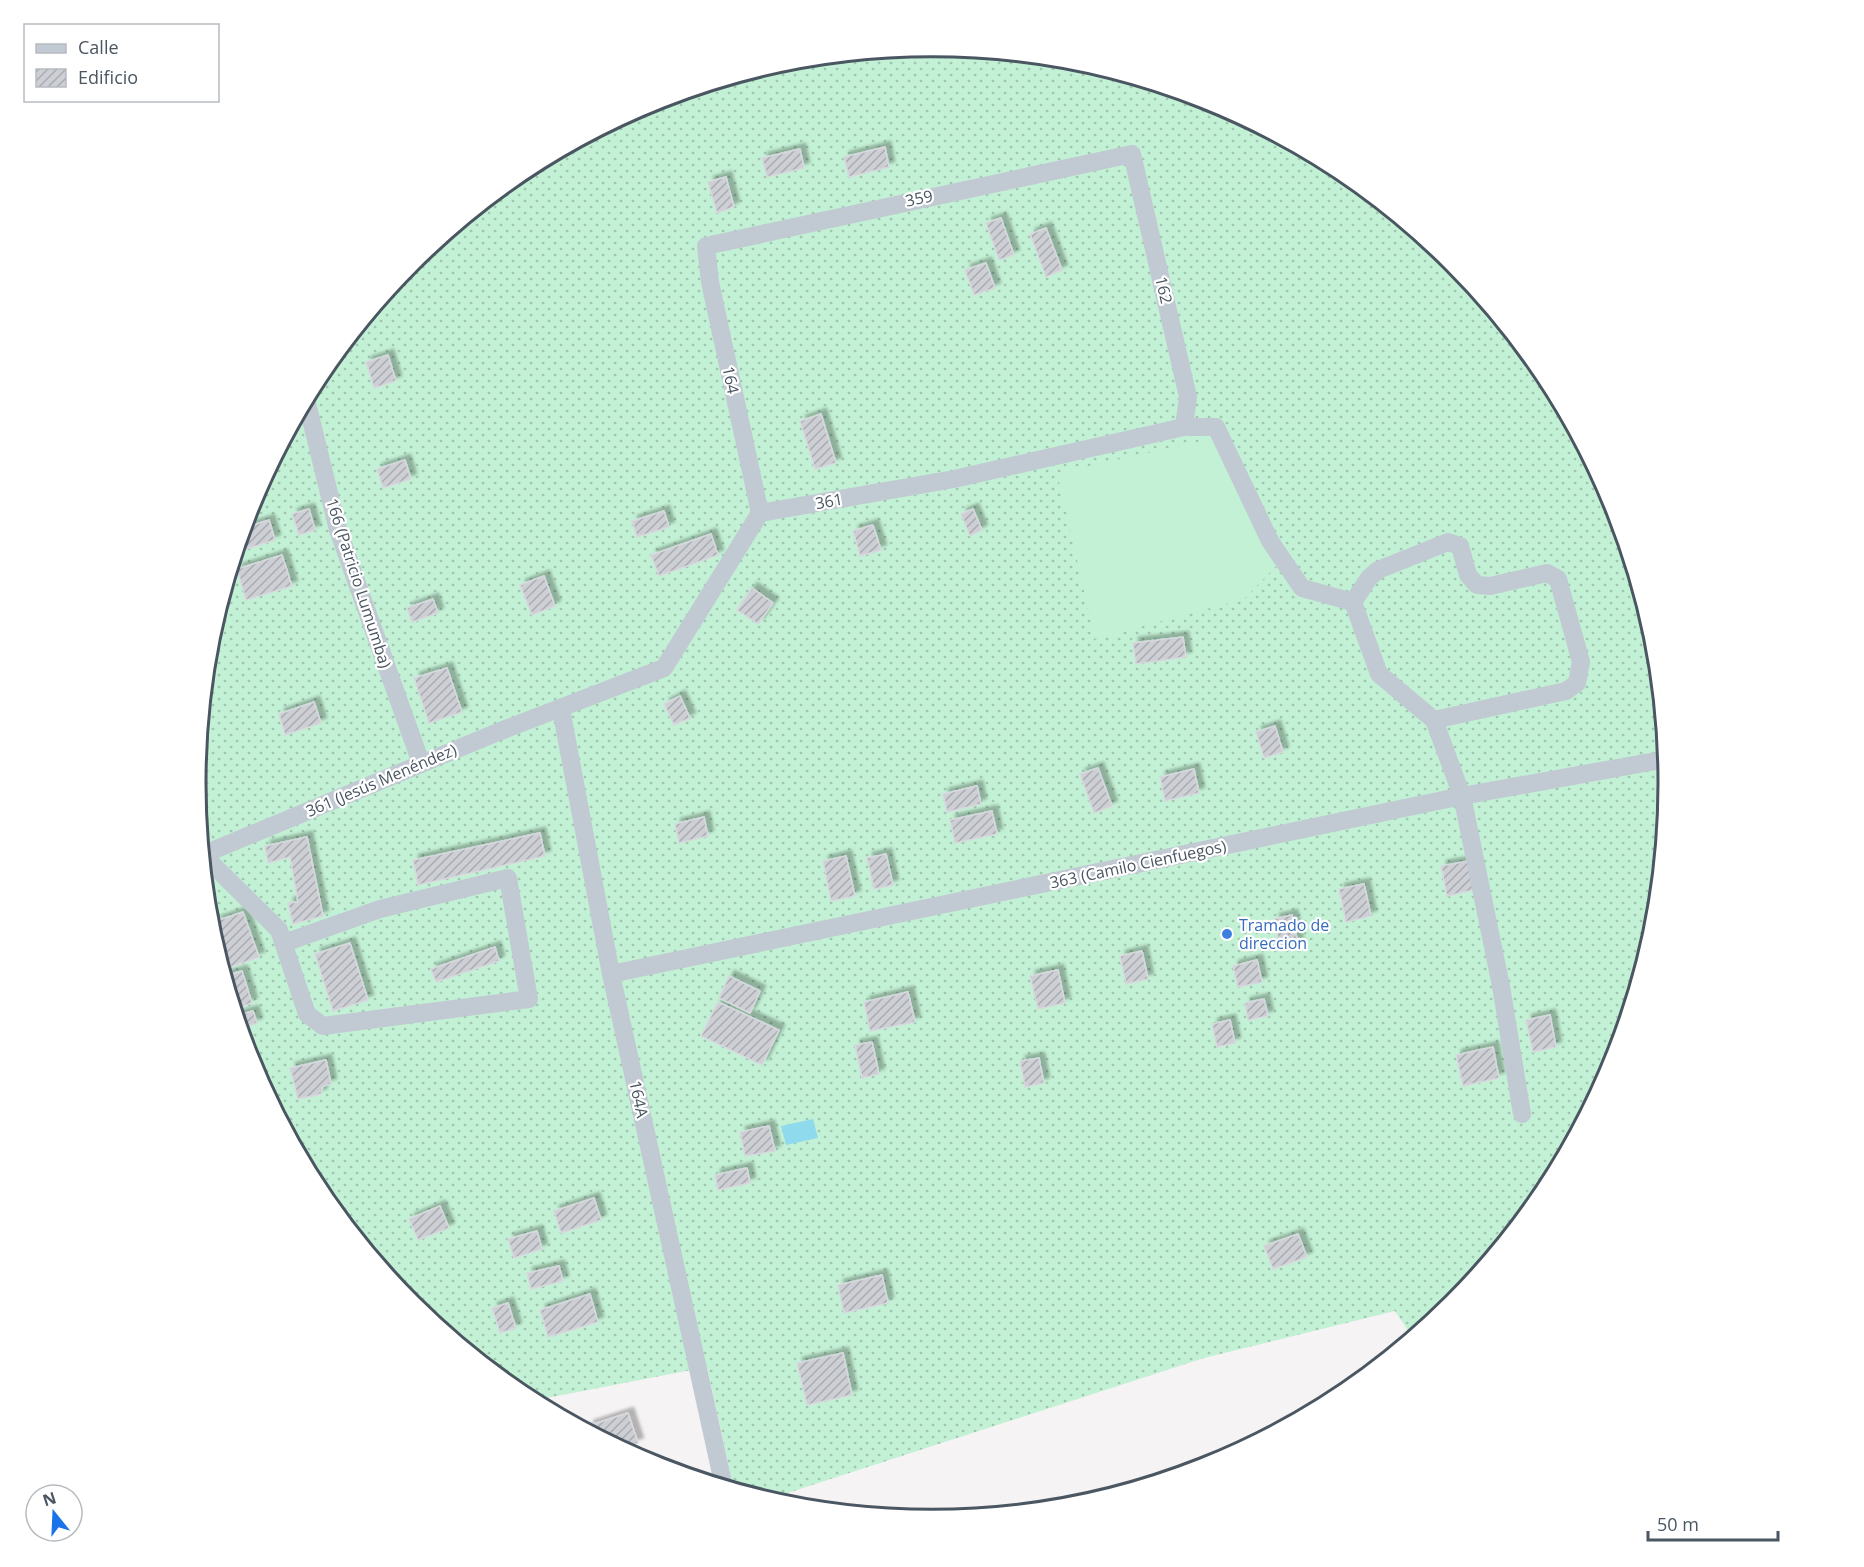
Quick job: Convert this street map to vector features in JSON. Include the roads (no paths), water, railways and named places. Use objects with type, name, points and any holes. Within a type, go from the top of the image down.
[{"type":"street","name":"359","points":[[706,246],[1132,154]]},
{"type":"street","name":"162","points":[[1132,154],[1188,397],[1184,426]]},
{"type":"street","name":"164","points":[[706,246],[710,282],[760,513]]},
{"type":"street","name":"166 (Patricio Lumumba)","points":[[309,411],[338,530],[421,764]]},
{"type":"street","name":"361","points":[[760,513],[954,479],[1184,426],[1216,427],[1270,541],[1302,588],[1353,602]]},
{"type":"street","points":[[561,709],[664,668],[760,513]]},
{"type":"street","points":[[1434,720],[1566,691],[1577,682],[1581,662],[1558,579],[1547,573],[1490,586],[1477,585],[1468,575],[1460,546],[1448,542],[1378,570],[1369,578],[1353,602],[1379,674],[1434,720],[1462,796],[1501,986],[1522,1114]]},
{"type":"street","name":"361 (Jesús Menéndez)","points":[[209,852],[561,709]]},
{"type":"street","name":"164A","points":[[561,709],[611,974],[722,1478]]},
{"type":"street","name":"363 (Camilo Cienfuegos)","points":[[611,974],[1462,796],[1658,761]]},
{"type":"street","points":[[210,863],[279,930],[307,1014],[323,1026],[529,999],[508,878],[380,909],[284,944]]},
{"type":"water","points":[[813,1119],[818,1138],[786,1145],[781,1126]]},
{"type":"place","name":"Tramado de direccion","points":[[1227,934]]}]
